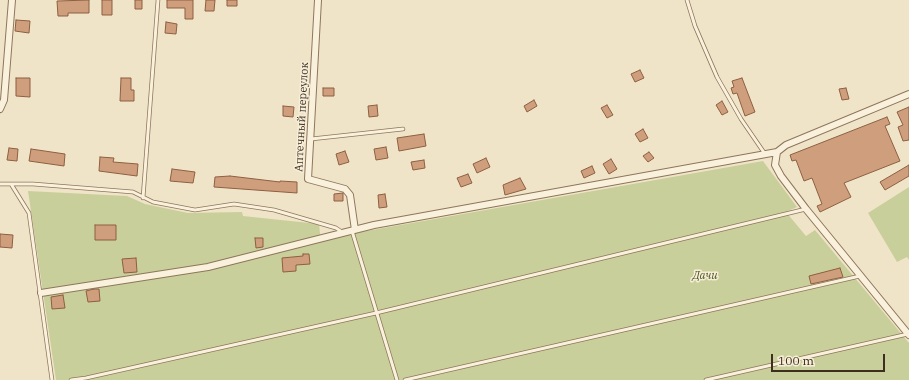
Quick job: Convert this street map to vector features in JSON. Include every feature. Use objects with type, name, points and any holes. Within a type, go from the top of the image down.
[{"type":"street","points":[[0,109],[4,100],[12,0]]},
{"type":"street","name":"Аптечный переулок","points":[[318,0],[308,179],[345,189],[350,195],[353,231]]},
{"type":"street","points":[[41,293],[208,266],[353,231],[766,155],[777,152],[786,146],[909,94]]},
{"type":"street","points":[[777,152],[776,165],[780,176],[908,334]]},
{"type":"lane","points":[[144,198],[158,0]]},
{"type":"lane","points":[[687,0],[695,26],[717,77],[741,119],[766,155]]},
{"type":"lane","points":[[311,139],[403,128]]},
{"type":"lane","points":[[0,184],[33,184],[133,192],[153,202],[195,210],[234,204],[274,210],[336,228],[344,233]]},
{"type":"lane","points":[[11,184],[29,213],[52,380]]},
{"type":"lane","points":[[71,380],[86,378],[376,313],[806,209]]},
{"type":"lane","points":[[353,231],[397,380]]},
{"type":"lane","points":[[405,380],[860,276]]},
{"type":"lane","points":[[706,380],[908,334]]},
{"type":"green space","name":"Дачи","points":[[763,161],[797,207],[786,212],[806,236],[815,230],[909,343],[909,380],[56,380],[28,191],[127,196],[145,204],[188,213],[242,212],[243,216],[319,224],[321,242],[355,233]]},
{"type":"green space","points":[[909,187],[909,260],[907,257],[897,262],[868,213]]},
{"type":"building","points":[[89,0],[89,13],[68,13],[68,16],[58,16],[57,1]]},
{"type":"building","points":[[102,0],[112,0],[112,15],[102,15]]},
{"type":"building","points":[[135,0],[142,0],[142,9],[135,9]]},
{"type":"building","points":[[167,0],[193,0],[193,19],[185,19],[185,8],[167,8]]},
{"type":"building","points":[[206,0],[215,0],[214,11],[205,11]]},
{"type":"building","points":[[227,0],[237,0],[237,6],[227,6]]},
{"type":"building","points":[[16,20],[30,21],[29,33],[15,31]]},
{"type":"building","points":[[166,22],[177,24],[176,34],[165,33]]},
{"type":"building","points":[[640,70],[644,78],[635,82],[631,74]]},
{"type":"building","points":[[16,78],[30,78],[30,97],[16,96]]},
{"type":"building","points":[[121,78],[131,78],[131,90],[134,90],[134,101],[120,101]]},
{"type":"building","points":[[742,78],[755,112],[745,116],[737,93],[733,94],[731,88],[734,87],[732,81]]},
{"type":"building","points":[[323,88],[334,88],[334,96],[323,96]]},
{"type":"building","points":[[846,88],[849,99],[842,100],[839,89]]},
{"type":"building","points":[[534,100],[537,106],[527,112],[524,106]]},
{"type":"building","points":[[722,101],[728,112],[722,115],[716,105]]},
{"type":"building","points":[[377,105],[378,116],[369,117],[368,106]]},
{"type":"building","points":[[607,105],[613,115],[607,118],[601,108]]},
{"type":"building","points":[[283,106],[294,107],[293,117],[283,116]]},
{"type":"building","points":[[909,107],[909,140],[903,141],[898,127],[903,125],[897,112]]},
{"type":"building","points":[[887,117],[890,124],[885,126],[900,161],[844,183],[851,197],[820,212],[817,206],[822,204],[812,178],[804,181],[796,160],[792,161],[790,155]]},
{"type":"building","points":[[643,129],[648,138],[640,142],[635,134]]},
{"type":"building","points":[[424,134],[426,146],[399,151],[397,138]]},
{"type":"building","points":[[386,147],[388,158],[376,160],[374,149]]},
{"type":"building","points":[[9,148],[18,149],[17,161],[7,160]]},
{"type":"building","points":[[31,149],[65,154],[64,166],[29,161]]},
{"type":"building","points":[[345,151],[349,162],[339,165],[336,154]]},
{"type":"building","points":[[649,152],[654,158],[648,162],[643,156]]},
{"type":"building","points":[[100,157],[114,158],[113,162],[138,164],[137,176],[99,171]]},
{"type":"building","points":[[486,158],[490,167],[477,173],[473,164]]},
{"type":"building","points":[[611,159],[617,169],[609,174],[603,164]]},
{"type":"building","points":[[424,160],[425,168],[413,170],[411,162]]},
{"type":"building","points":[[909,165],[909,176],[885,190],[880,182]]},
{"type":"building","points":[[592,166],[595,173],[584,178],[581,171]]},
{"type":"building","points":[[172,169],[195,172],[193,183],[170,181]]},
{"type":"building","points":[[468,174],[472,183],[461,187],[457,178]]},
{"type":"building","points":[[230,176],[280,182],[297,182],[297,193],[214,187],[215,177]]},
{"type":"building","points":[[520,178],[526,189],[505,195],[503,185]]},
{"type":"building","points":[[343,193],[343,201],[334,201],[334,194]]},
{"type":"building","points":[[385,194],[387,207],[379,208],[378,195]]},
{"type":"building","points":[[95,225],[116,225],[116,240],[95,240]]},
{"type":"building","points":[[0,234],[13,235],[12,248],[0,247]]},
{"type":"building","points":[[255,238],[263,238],[263,247],[256,248]]},
{"type":"building","points":[[303,254],[309,254],[310,264],[296,265],[296,271],[283,272],[282,258],[303,256]]},
{"type":"building","points":[[136,258],[137,272],[124,273],[122,259]]},
{"type":"building","points":[[840,268],[843,277],[811,284],[809,276]]},
{"type":"building","points":[[99,289],[100,301],[88,302],[86,291]]},
{"type":"building","points":[[63,295],[65,308],[52,309],[51,297]]}]
